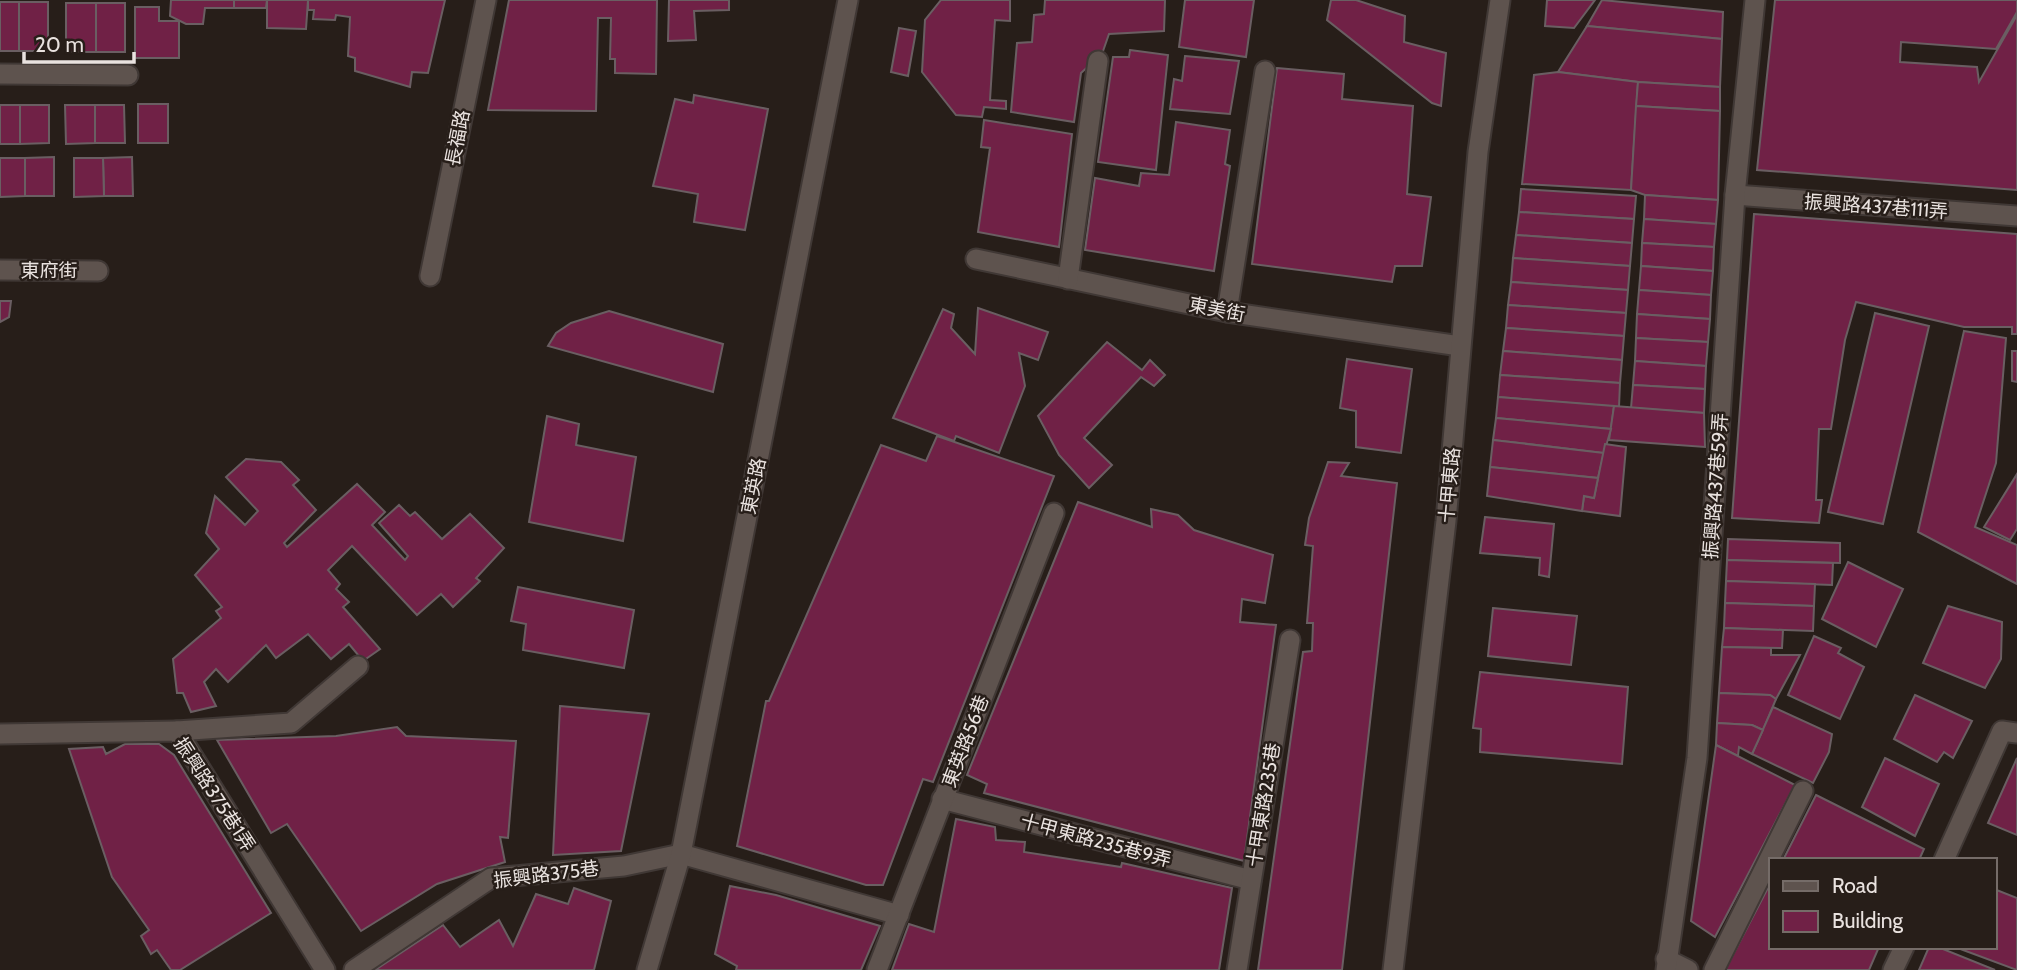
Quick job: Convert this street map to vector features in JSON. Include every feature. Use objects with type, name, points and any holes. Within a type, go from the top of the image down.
[{"type":"street","name":"長福路","points":[[430,276],[486,0]]},
{"type":"street","name":"東英路","points":[[647,970],[681,855],[848,0]]},
{"type":"street","name":"十甲東路","points":[[1394,970],[1446,521],[1478,152],[1500,0]]},
{"type":"street","name":"振興路437巷59弄","points":[[1666,965],[1697,758],[1735,195],[1755,0]]},
{"type":"street","points":[[1068,279],[1098,61]]},
{"type":"street","points":[[1227,312],[1265,71]]},
{"type":"street","points":[[0,74],[128,75]]},
{"type":"street","name":"振興路437巷111弄","points":[[1735,195],[2017,216]]},
{"type":"street","name":"東美街","points":[[976,260],[1227,312],[1460,346]]},
{"type":"street","name":"東府街","points":[[0,270],[98,271]]},
{"type":"street","name":"東英路56巷","points":[[877,970],[1054,513]]},
{"type":"street","name":"十甲東路235巷","points":[[1237,970],[1290,640]]},
{"type":"street","points":[[177,732],[291,723],[358,666]]},
{"type":"street","name":"振興路375巷1弄","points":[[0,734],[177,732],[325,970]]},
{"type":"street","points":[[1945,858],[2002,732],[2017,733]]},
{"type":"street","points":[[1769,858],[1803,790]]},
{"type":"street","name":"十甲東路235巷9弄","points":[[942,799],[1251,880]]},
{"type":"street","points":[[681,855],[899,915]]},
{"type":"street","name":"振興路375巷","points":[[354,970],[491,878],[624,866],[681,855]]},
{"type":"street","points":[[1714,970],[1769,859]]},
{"type":"street","points":[[1894,970],[1903,949]]},
{"type":"street","points":[[1666,965],[1688,970]]},
{"type":"building","points":[[171,0],[234,0],[234,8],[205,8],[203,24],[186,24],[170,16]]},
{"type":"building","points":[[234,0],[267,0],[266,8],[234,8]]},
{"type":"building","points":[[267,0],[308,0],[306,29],[267,28]]},
{"type":"building","points":[[308,0],[445,0],[428,73],[412,72],[410,87],[355,71],[355,58],[348,56],[350,17],[336,15],[335,20],[313,19],[314,10],[308,10]]},
{"type":"building","points":[[509,0],[657,0],[656,74],[615,73],[615,59],[610,59],[611,18],[598,18],[596,111],[488,110]]},
{"type":"building","points":[[669,0],[729,0],[729,10],[694,11],[696,40],[668,41]]},
{"type":"building","points":[[941,0],[1010,0],[1010,21],[995,20],[990,100],[1006,101],[1006,109],[984,107],[982,117],[956,115],[922,72],[925,20]]},
{"type":"building","points":[[1045,0],[1165,0],[1164,31],[1109,34],[1102,54],[1081,73],[1074,122],[1011,112],[1017,43],[1032,42],[1034,15],[1044,14]]},
{"type":"building","points":[[1185,0],[1254,0],[1246,57],[1179,47]]},
{"type":"building","points":[[1331,0],[1356,0],[1405,16],[1404,42],[1446,53],[1441,106],[1432,103],[1327,20]]},
{"type":"building","points":[[1547,0],[1595,0],[1574,28],[1545,26]]},
{"type":"building","points":[[1602,0],[1723,12],[1722,39],[1587,26]]},
{"type":"building","points":[[1775,0],[2017,0],[2017,12],[1996,49],[1901,42],[1900,62],[1977,67],[1979,82],[2017,15],[2017,190],[1757,170]]},
{"type":"building","points":[[0,2],[19,2],[19,51],[0,51]]},
{"type":"building","points":[[19,2],[48,2],[48,51],[19,51]]},
{"type":"building","points":[[66,3],[96,3],[96,52],[66,52]]},
{"type":"building","points":[[96,3],[125,3],[125,52],[96,52]]},
{"type":"building","points":[[135,7],[159,7],[159,21],[179,21],[179,58],[135,58]]},
{"type":"building","points":[[1587,26],[1722,39],[1720,87],[1638,82],[1558,72]]},
{"type":"building","points":[[899,28],[916,31],[908,76],[891,72]]},
{"type":"building","points":[[1130,50],[1168,55],[1156,170],[1098,162],[1113,57],[1129,57]]},
{"type":"building","points":[[1185,56],[1239,61],[1230,114],[1170,109],[1174,79],[1182,81]]},
{"type":"building","points":[[1277,68],[1344,74],[1342,99],[1413,106],[1407,194],[1431,197],[1422,266],[1395,266],[1392,282],[1252,264]]},
{"type":"building","points":[[1558,72],[1638,82],[1631,190],[1522,184],[1534,75]]},
{"type":"building","points":[[1638,82],[1720,87],[1720,111],[1636,106]]},
{"type":"building","points":[[694,95],[768,109],[745,230],[694,222],[698,194],[653,186],[675,99],[693,103]]},
{"type":"building","points":[[138,104],[168,104],[168,143],[138,143]]},
{"type":"building","points":[[0,105],[20,105],[20,144],[0,144]]},
{"type":"building","points":[[20,105],[49,105],[49,143],[20,144]]},
{"type":"building","points":[[65,105],[95,105],[95,143],[66,144]]},
{"type":"building","points":[[95,105],[124,105],[125,143],[95,143]]},
{"type":"building","points":[[1636,106],[1720,111],[1718,200],[1645,195],[1631,190]]},
{"type":"building","points":[[984,120],[1072,134],[1059,247],[978,232],[990,148],[981,147]]},
{"type":"building","points":[[1176,122],[1230,130],[1225,164],[1230,166],[1214,271],[1085,250],[1095,178],[1139,186],[1141,173],[1169,175]]},
{"type":"building","points":[[54,157],[54,196],[25,196],[25,158]]},
{"type":"building","points":[[132,157],[133,196],[104,196],[103,158]]},
{"type":"building","points":[[0,158],[25,158],[25,196],[0,197]]},
{"type":"building","points":[[74,158],[103,158],[104,196],[74,197]]},
{"type":"building","points":[[1521,189],[1636,196],[1634,219],[1519,212]]},
{"type":"building","points":[[1645,195],[1718,200],[1716,224],[1644,219]]},
{"type":"building","points":[[1519,212],[1634,219],[1632,243],[1516,235]]},
{"type":"building","points":[[1754,214],[2017,234],[2017,334],[2012,334],[2012,327],[1964,327],[1856,302],[1845,340],[1831,429],[1819,429],[1816,500],[1822,500],[1819,523],[1732,518]]},
{"type":"building","points":[[1644,219],[1716,224],[1714,247],[1642,243]]},
{"type":"building","points":[[1516,235],[1632,243],[1630,266],[1513,258]]},
{"type":"building","points":[[1642,243],[1714,247],[1713,271],[1641,266]]},
{"type":"building","points":[[1513,258],[1630,266],[1628,290],[1511,282]]},
{"type":"building","points":[[1641,266],[1713,271],[1711,295],[1639,290]]},
{"type":"building","points":[[1511,282],[1628,290],[1626,313],[1508,305]]},
{"type":"building","points":[[1639,290],[1711,295],[1710,319],[1637,314]]},
{"type":"building","points":[[0,301],[11,301],[9,317],[0,322]]},
{"type":"building","points":[[1508,305],[1626,313],[1624,336],[1506,328]]},
{"type":"building","points":[[978,308],[1048,332],[1038,360],[1019,353],[1025,386],[999,453],[956,436],[954,441],[893,418],[943,309],[954,314],[951,328],[975,354]]},
{"type":"building","points":[[609,311],[723,344],[713,392],[548,346],[556,333],[571,323]]},
{"type":"building","points":[[1875,313],[1929,326],[1883,524],[1828,512]]},
{"type":"building","points":[[1637,314],[1710,319],[1708,342],[1636,338]]},
{"type":"building","points":[[1506,328],[1624,336],[1622,360],[1503,351]]},
{"type":"building","points":[[1964,331],[2006,338],[1996,463],[1975,527],[2017,545],[2017,584],[1918,532]]},
{"type":"building","points":[[1636,338],[1708,342],[1706,366],[1635,361]]},
{"type":"building","points":[[1107,342],[1142,370],[1150,360],[1165,375],[1154,386],[1141,377],[1084,438],[1112,465],[1089,488],[1059,455],[1038,416]]},
{"type":"building","points":[[1503,351],[1622,360],[1620,383],[1500,375]]},
{"type":"building","points":[[2012,351],[2017,351],[2017,382],[2012,381]]},
{"type":"building","points":[[1347,359],[1412,369],[1401,453],[1356,447],[1356,411],[1340,408]]},
{"type":"building","points":[[1635,361],[1706,366],[1705,389],[1633,385]]},
{"type":"building","points":[[1500,375],[1620,383],[1619,407],[1498,397]]},
{"type":"building","points":[[1633,385],[1705,389],[1704,413],[1631,408]]},
{"type":"building","points":[[1498,397],[1614,406],[1611,429],[1496,418]]},
{"type":"building","points":[[1614,406],[1704,413],[1705,447],[1609,440]]},
{"type":"building","points":[[547,416],[579,424],[576,445],[636,457],[623,541],[529,522]]},
{"type":"building","points":[[1496,418],[1611,429],[1604,453],[1493,440]]},
{"type":"building","points":[[937,436],[1054,476],[933,782],[923,779],[883,885],[866,885],[737,846],[766,701],[769,701],[881,445],[926,461]]},
{"type":"building","points":[[1493,440],[1604,453],[1598,478],[1490,467]]},
{"type":"building","points":[[1605,444],[1626,447],[1620,516],[1582,511],[1584,496],[1594,498]]},
{"type":"building","points":[[246,459],[281,462],[299,480],[293,485],[316,510],[284,543],[287,547],[357,484],[385,512],[372,525],[405,560],[408,556],[379,523],[399,505],[410,516],[415,512],[442,539],[470,514],[504,548],[476,578],[480,581],[453,607],[441,594],[417,615],[352,546],[328,570],[340,584],[336,589],[349,602],[343,607],[380,649],[363,661],[349,644],[331,659],[308,634],[276,658],[266,645],[228,682],[216,669],[204,682],[216,706],[191,712],[183,693],[177,693],[173,659],[221,618],[216,611],[222,607],[195,575],[219,549],[206,533],[215,496],[245,525],[258,511],[226,477]]},
{"type":"building","points":[[1328,462],[1349,463],[1341,476],[1397,483],[1342,970],[1258,970],[1303,652],[1312,651],[1313,623],[1307,623],[1313,546],[1305,545],[1309,518]]},
{"type":"building","points":[[1490,467],[1598,478],[1594,498],[1584,496],[1582,511],[1487,496]]},
{"type":"building","points":[[2017,474],[2017,529],[2010,540],[1984,527]]},
{"type":"building","points":[[1078,502],[1152,527],[1151,509],[1178,515],[1194,530],[1273,555],[1265,603],[1242,599],[1240,622],[1276,625],[1244,861],[984,793],[987,784],[967,775]]},
{"type":"building","points":[[1485,517],[1554,524],[1549,577],[1539,575],[1540,558],[1480,553]]},
{"type":"building","points":[[1728,539],[1840,543],[1840,563],[1727,560]]},
{"type":"building","points":[[1727,560],[1833,563],[1832,585],[1726,581]]},
{"type":"building","points":[[1848,562],[1903,589],[1876,647],[1822,619]]},
{"type":"building","points":[[1726,581],[1815,584],[1814,606],[1725,603]]},
{"type":"building","points":[[518,587],[634,610],[624,668],[523,650],[526,624],[511,621]]},
{"type":"building","points":[[1725,603],[1814,606],[1813,631],[1724,628]]},
{"type":"building","points":[[1948,606],[2002,622],[2001,659],[1985,688],[1923,663]]},
{"type":"building","points":[[1493,608],[1577,616],[1571,665],[1488,656]]},
{"type":"building","points":[[1724,628],[1783,630],[1782,648],[1722,647]]},
{"type":"building","points":[[1814,636],[1841,648],[1838,653],[1864,667],[1840,719],[1788,695]]},
{"type":"building","points":[[1722,647],[1771,648],[1771,655],[1800,655],[1776,699],[1770,695],[1719,693]]},
{"type":"building","points":[[1480,672],[1628,687],[1622,764],[1480,752],[1481,729],[1473,728]]},
{"type":"building","points":[[1719,693],[1770,695],[1776,699],[1763,730],[1752,725],[1717,723]]},
{"type":"building","points":[[1915,695],[1972,721],[1953,758],[1944,752],[1937,762],[1894,739]]},
{"type":"building","points":[[560,706],[649,714],[621,851],[553,855]]},
{"type":"building","points":[[1773,707],[1832,734],[1829,752],[1813,783],[1752,754]]},
{"type":"building","points":[[1717,723],[1752,725],[1763,730],[1752,754],[1739,747],[1738,756],[1716,745]]},
{"type":"building","points":[[397,727],[406,736],[516,741],[508,838],[500,837],[505,862],[437,884],[361,931],[287,824],[271,833],[217,740],[336,736]]},
{"type":"building","points":[[125,744],[159,744],[174,755],[271,913],[180,970],[171,970],[157,950],[151,954],[141,936],[149,930],[112,877],[69,749],[103,747],[106,754]]},
{"type":"building","points":[[1716,745],[1795,785],[1715,937],[1691,921]]},
{"type":"building","points":[[1885,758],[1939,784],[1915,836],[1862,807]]},
{"type":"building","points":[[2017,758],[2017,835],[1988,823]]},
{"type":"building","points":[[1816,795],[1924,849],[1920,858],[1784,858]]},
{"type":"building","points":[[956,819],[995,827],[996,840],[1025,842],[1024,852],[1121,867],[1122,863],[1232,888],[1219,970],[892,970],[909,924],[934,932]]},
{"type":"building","points":[[730,886],[776,895],[880,926],[861,970],[736,970],[737,966],[715,954]]},
{"type":"building","points":[[1769,886],[1769,949],[1878,949],[1869,970],[1725,970]]},
{"type":"building","points":[[574,888],[611,901],[594,970],[375,970],[443,925],[460,947],[499,920],[513,946],[536,894],[568,904]]},
{"type":"building","points":[[1996,890],[2017,898],[2017,970],[1960,949],[1996,949]]},
{"type":"building","points":[[1928,949],[1943,949],[1995,970],[1919,970]]}]
